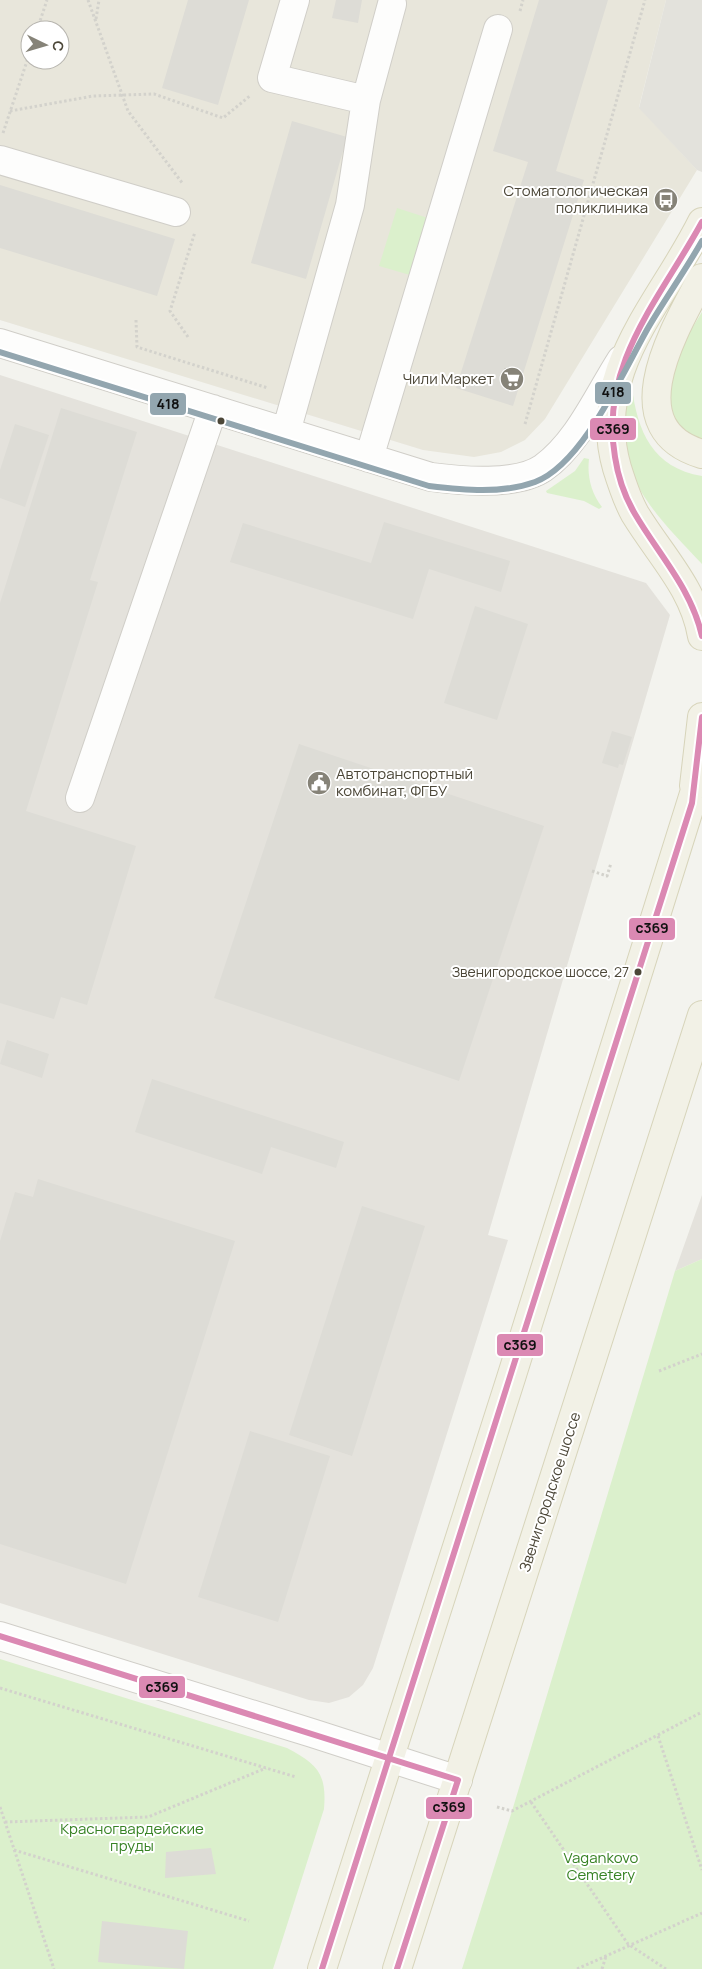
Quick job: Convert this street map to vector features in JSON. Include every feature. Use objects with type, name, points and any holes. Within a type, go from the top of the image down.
[{"type":"main road","points":[[702,222],[684,257],[641,323],[627,350],[613,391],[611,421],[612,449],[622,484],[632,509],[684,586],[697,613],[702,636]]},
{"type":"main road","points":[[702,278],[665,352],[656,387],[663,425],[679,443],[702,454]]},
{"type":"main road","points":[[692,803],[702,717]]},
{"type":"main road","points":[[322,1969],[508,1387],[702,768]]},
{"type":"main road","name":"Звенигородское шоссе","points":[[398,1969],[702,1015]]},
{"type":"street","points":[[294,0],[272,78],[366,100]]},
{"type":"street","points":[[286,432],[350,205],[366,100],[392,4]]},
{"type":"street","points":[[369,458],[498,29]]},
{"type":"street","points":[[1,148],[176,212]]},
{"type":"street","points":[[0,343],[431,477],[483,481],[514,478],[542,469],[569,444],[627,350]]},
{"type":"street","points":[[80,798],[213,409]]},
{"type":"street","points":[[0,1636],[458,1780]]},
{"type":"path","points":[[40,20],[47,0]]},
{"type":"path","points":[[88,0],[128,111],[186,187]]},
{"type":"path","points":[[95,20],[99,0]]},
{"type":"path","points":[[525,424],[645,0]]},
{"type":"path","points":[[1,148],[10,111],[24,70]]},
{"type":"path","points":[[10,111],[93,96],[154,94],[223,118],[272,78]]},
{"type":"path","points":[[176,212],[188,229],[196,233],[170,311],[188,337]]},
{"type":"path","points":[[136,320],[137,347],[296,397]]},
{"type":"path","points":[[592,871],[607,876],[611,863]]},
{"type":"path","points":[[660,1371],[702,1354]]},
{"type":"path","points":[[0,1688],[296,1777]]},
{"type":"path","points":[[497,1807],[512,1811],[702,1712]]},
{"type":"path","points":[[658,1736],[702,1870]]},
{"type":"path","points":[[5,1822],[148,1817],[267,1768]]},
{"type":"path","points":[[531,1802],[628,1944],[666,1969]]},
{"type":"path","points":[[0,1807],[54,1969]]},
{"type":"path","points":[[14,1850],[249,1921]]},
{"type":"path","points":[[577,1969],[628,1944],[702,1913]]},
{"type":"path","points":[[602,1969],[606,1956]]},
{"type":"shaded area","points":[[0,0],[666,0],[639,107],[697,170],[545,419],[525,440],[501,452],[474,457],[423,450],[0,320]]},
{"type":"shaded area","points":[[666,0],[702,0],[702,172],[697,170],[639,108]]},
{"type":"shaded area","points":[[0,375],[646,583],[670,615],[488,1235],[508,1240],[373,1668],[363,1685],[349,1697],[329,1703],[309,1700],[0,1603]]},
{"type":"shaded area","points":[[702,1195],[702,1259],[675,1271]]},
{"type":"green space","points":[[397,208],[428,218],[410,275],[379,266]]},
{"type":"green space","points":[[702,312],[702,442],[694,440],[673,419],[666,398],[675,356]]},
{"type":"green space","points":[[632,387],[638,418],[650,445],[671,465],[685,472],[702,476],[702,564],[665,525],[650,505],[638,485],[629,464],[625,441],[625,416]]},
{"type":"green space","points":[[584,458],[589,459],[589,478],[595,496],[602,507],[599,509],[584,501],[547,493],[546,491],[575,471]]},
{"type":"green space","name":"Vagankovo Cemetery","points":[[702,1259],[702,1969],[462,1969],[512,1811],[675,1271]]},
{"type":"green space","name":"Красногвардейские пруды","points":[[0,1659],[287,1748],[313,1765],[322,1778],[325,1797],[324,1809],[273,1969],[0,1969]]},
{"type":"building","points":[[188,0],[249,0],[218,105],[162,88]]},
{"type":"building","points":[[336,0],[362,0],[358,23],[332,18]]},
{"type":"building","points":[[539,0],[608,0],[556,171],[584,180],[513,406],[456,388],[528,162],[493,151]]},
{"type":"building","points":[[292,121],[347,137],[306,279],[251,263]]},
{"type":"building","points":[[0,185],[175,239],[157,296],[0,248]]},
{"type":"building","points":[[61,408],[137,432],[90,580],[98,582],[26,811],[136,846],[87,1005],[61,997],[54,1019],[0,1003],[0,603]]},
{"type":"building","points":[[15,424],[49,435],[25,507],[0,498],[0,470]]},
{"type":"building","points":[[384,522],[510,561],[501,592],[429,569],[413,619],[230,562],[243,523],[371,563]]},
{"type":"building","points":[[475,606],[528,624],[497,720],[444,703]]},
{"type":"building","points":[[612,731],[632,737],[623,765],[619,764],[618,768],[602,763]]},
{"type":"building","points":[[299,744],[544,826],[459,1081],[214,998]]},
{"type":"building","points":[[7,1040],[49,1054],[42,1078],[0,1064]]},
{"type":"building","points":[[152,1079],[344,1142],[336,1168],[271,1147],[262,1174],[135,1132]]},
{"type":"building","points":[[38,1179],[235,1241],[126,1584],[0,1544],[0,1241],[15,1192],[33,1197]]},
{"type":"building","points":[[362,1206],[425,1226],[352,1456],[289,1435]]},
{"type":"building","points":[[250,1431],[330,1456],[278,1622],[198,1597]]},
{"type":"building","points":[[211,1848],[216,1874],[165,1878],[166,1852]]},
{"type":"building","points":[[102,1921],[188,1931],[184,1969],[98,1962]]},
{"type":"transit line","name":"с369","points":[[702,222],[652,306],[624,362],[616,392],[612,423],[616,464],[625,494],[644,529],[682,587],[697,619],[702,636]]},
{"type":"transit line","name":"418","points":[[0,352],[429,486],[469,490],[496,490],[522,486],[535,482],[553,472],[569,457],[585,437],[614,391],[648,328],[702,241]]},
{"type":"transit line","name":"с369","points":[[322,1969],[692,803],[702,717]]},
{"type":"transit line","name":"с369","points":[[0,1636],[458,1780],[397,1969]]},
{"type":"place","name":"Стоматологическая поликлиника","points":[[666,200]]},
{"type":"place","name":"Чили Маркет","points":[[512,379]]},
{"type":"place","name":"Автотранспортный комбинат, ФГБУ","points":[[319,783]]},
{"type":"place","name":"Звенигородское шоссе, 27","points":[[638,972]]}]
